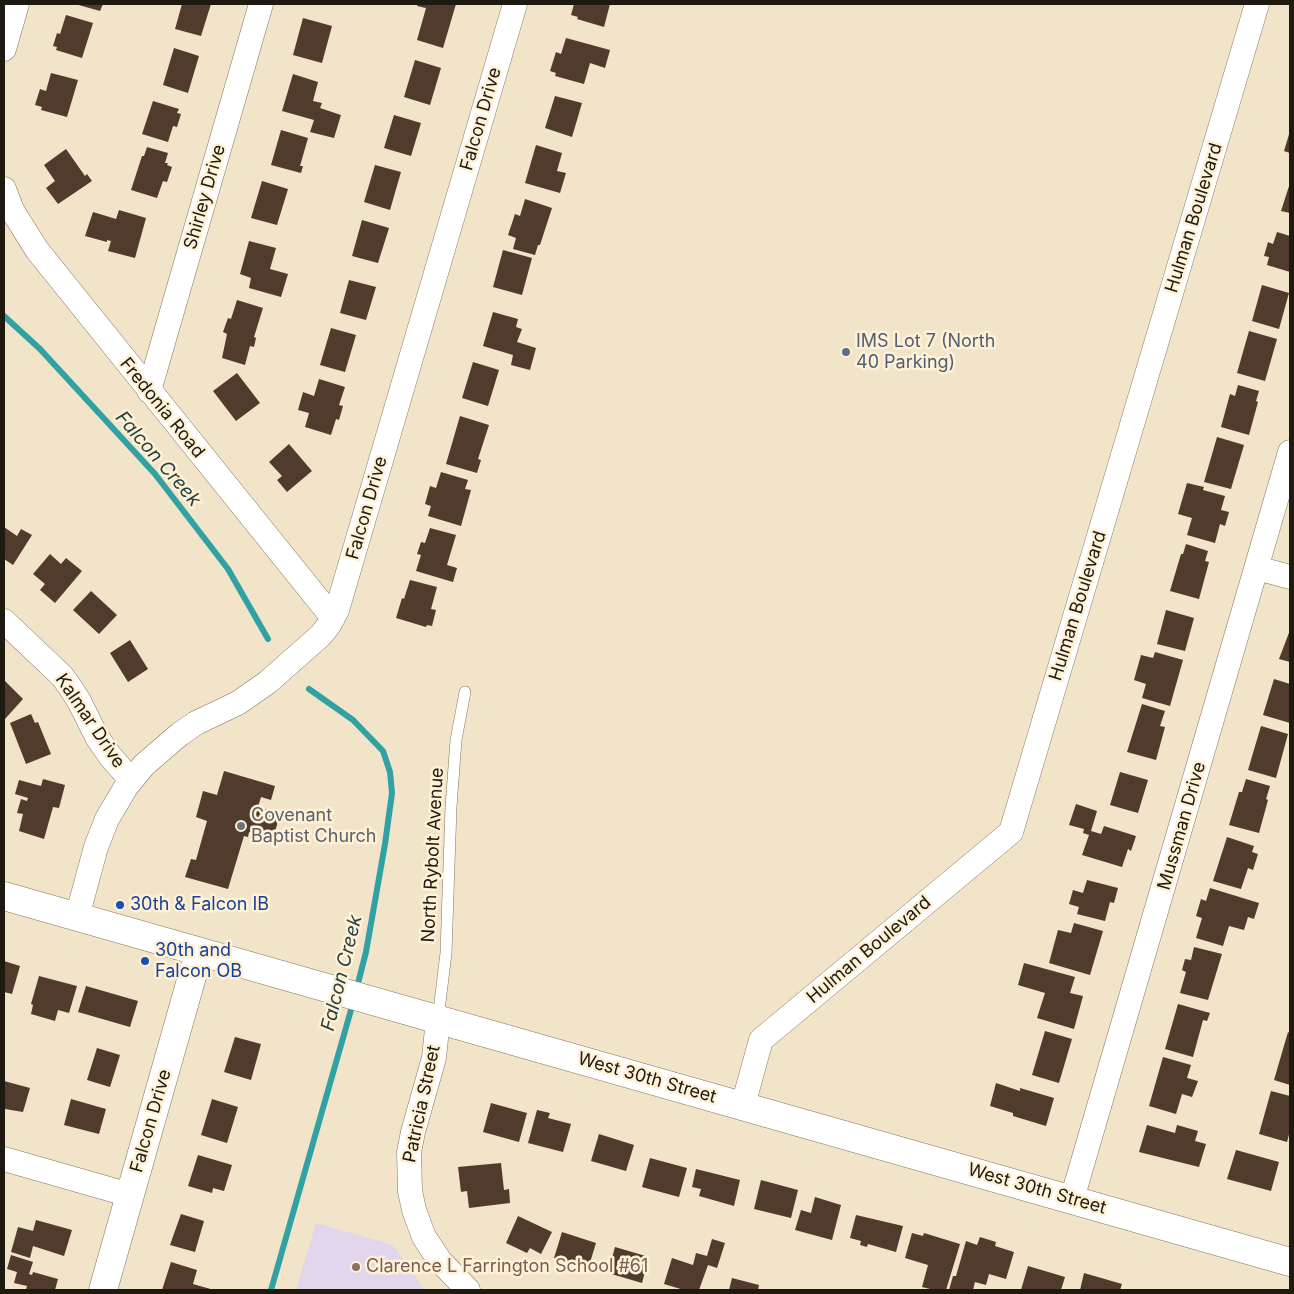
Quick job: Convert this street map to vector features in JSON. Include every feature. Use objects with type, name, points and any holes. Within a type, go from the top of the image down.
[{"type":"main road","name":"West 30th Street","points":[[4,896],[1290,1262]]},
{"type":"main road","name":"Falcon Drive","points":[[103,1290],[198,952]]},
{"type":"street","points":[[4,50],[15,4]]},
{"type":"street","name":"Shirley Drive","points":[[148,391],[261,4]]},
{"type":"street","name":"Falcon Drive","points":[[77,917],[100,836],[116,803],[131,780],[158,752],[180,734],[196,723],[238,703],[268,682],[321,635],[333,618],[346,582],[515,4]]},
{"type":"street","name":"Hulman Boulevard","points":[[744,1106],[761,1040],[1011,832],[1257,4]]},
{"type":"street","name":"Fredonia Road","points":[[4,189],[12,210],[37,250],[148,391],[333,618]]},
{"type":"street","name":"Mussman Drive","points":[[1072,1200],[1258,568],[1290,452]]},
{"type":"street","points":[[1258,568],[1290,577]]},
{"type":"street","name":"Kalmar Drive","points":[[4,621],[70,687],[97,737],[110,756],[131,780]]},
{"type":"street","name":"Patricia Street","points":[[438,1019],[434,1058],[409,1152],[410,1191],[416,1219],[429,1245],[440,1262],[468,1290]]},
{"type":"street","points":[[4,1159],[130,1195]]},
{"type":"lane","name":"North Rybolt Avenue","points":[[438,1019],[446,953],[451,808],[456,740],[464,692]]},
{"type":"shaded area","name":"Clarence L Farrington School #61","points":[[316,1223],[393,1245],[425,1290],[296,1290]]},
{"type":"building","points":[[75,4],[103,4],[100,11]]},
{"type":"building","points":[[182,4],[211,4],[201,36],[175,29]]},
{"type":"building","points":[[418,4],[456,4],[443,48],[417,40],[426,8],[417,6]]},
{"type":"building","points":[[574,4],[610,4],[604,27],[577,19],[578,17],[571,15]]},
{"type":"building","points":[[66,15],[93,23],[82,58],[56,50],[57,47],[53,46],[57,33],[60,34]]},
{"type":"building","points":[[303,18],[332,26],[322,63],[293,55]]},
{"type":"building","points":[[566,38],[610,50],[605,68],[590,63],[584,84],[555,76],[556,73],[550,71],[556,52],[561,54]]},
{"type":"building","points":[[174,48],[199,56],[188,93],[163,85]]},
{"type":"building","points":[[415,60],[441,68],[430,105],[404,97]]},
{"type":"building","points":[[51,73],[78,80],[67,117],[41,110],[42,107],[35,105],[40,89],[46,91]]},
{"type":"building","points":[[293,74],[318,82],[313,101],[322,103],[320,108],[341,115],[334,138],[310,132],[314,120],[282,111]]},
{"type":"building","points":[[555,96],[582,103],[572,137],[545,128]]},
{"type":"building","points":[[153,101],[179,109],[177,113],[181,114],[177,127],[173,126],[168,142],[142,134]]},
{"type":"building","points":[[394,115],[421,123],[411,156],[384,148]]},
{"type":"building","points":[[281,130],[308,138],[300,166],[303,166],[301,173],[271,165]]},
{"type":"building","points":[[1290,131],[1290,153],[1284,151]]},
{"type":"building","points":[[536,145],[562,153],[557,171],[566,173],[560,193],[525,183]]},
{"type":"building","points":[[147,147],[168,153],[165,163],[172,167],[167,182],[163,181],[157,198],[131,190],[142,156],[144,156]]},
{"type":"building","points":[[66,149],[85,176],[87,174],[92,181],[58,204],[46,188],[55,181],[44,165]]},
{"type":"building","points":[[375,165],[401,172],[390,210],[364,202]]},
{"type":"building","points":[[262,181],[288,189],[277,225],[251,218]]},
{"type":"building","points":[[1290,183],[1290,213],[1281,211]]},
{"type":"building","points":[[525,199],[552,208],[535,255],[513,249],[516,238],[508,235],[515,214],[520,216]]},
{"type":"building","points":[[119,210],[146,218],[135,258],[108,251],[111,241],[107,240],[107,242],[85,236],[93,212],[116,219]]},
{"type":"building","points":[[362,220],[389,228],[378,263],[352,256]]},
{"type":"building","points":[[1277,232],[1290,236],[1290,272],[1267,265],[1269,257],[1264,256],[1268,242],[1273,244]]},
{"type":"building","points":[[249,241],[276,248],[270,269],[288,274],[281,297],[249,288],[251,278],[240,274]]},
{"type":"building","points":[[503,250],[532,258],[522,295],[493,287]]},
{"type":"building","points":[[349,280],[376,287],[366,320],[340,313]]},
{"type":"building","points":[[1262,285],[1289,293],[1279,329],[1252,321]]},
{"type":"building","points":[[237,300],[263,308],[254,337],[256,338],[254,347],[250,346],[245,365],[222,358],[227,334],[223,332],[228,318],[231,319]]},
{"type":"building","points":[[493,312],[518,319],[516,327],[522,329],[517,342],[536,348],[530,370],[511,365],[513,355],[483,346]]},
{"type":"building","points":[[331,328],[356,335],[345,372],[320,365]]},
{"type":"building","points":[[1249,331],[1277,339],[1265,381],[1237,373]]},
{"type":"building","points":[[473,362],[499,370],[488,406],[462,398]]},
{"type":"building","points":[[237,373],[260,403],[236,421],[213,391]]},
{"type":"building","points":[[319,379],[345,387],[339,405],[343,406],[339,420],[336,419],[331,435],[305,427],[309,413],[298,410],[303,392],[314,396]]},
{"type":"building","points":[[1238,385],[1259,391],[1249,435],[1221,427],[1230,394],[1235,396]]},
{"type":"building","points":[[460,416],[489,425],[478,459],[481,460],[477,473],[446,464]]},
{"type":"building","points":[[1217,437],[1244,445],[1231,489],[1204,482]]},
{"type":"building","points":[[289,444],[312,471],[287,492],[277,480],[282,476],[269,462]]},
{"type":"building","points":[[441,472],[468,480],[465,489],[471,490],[461,526],[428,516],[431,506],[425,504],[430,486],[436,488]]},
{"type":"building","points":[[1187,483],[1204,487],[1203,490],[1225,496],[1221,510],[1229,512],[1225,526],[1220,524],[1215,543],[1187,535],[1192,518],[1178,514]]},
{"type":"building","points":[[4,527],[17,536],[21,529],[32,535],[13,565],[4,559]]},
{"type":"building","points":[[430,528],[456,535],[447,565],[457,568],[453,582],[416,571],[421,555],[417,554],[421,542],[425,543]]},
{"type":"building","points":[[1186,544],[1208,551],[1205,561],[1209,562],[1199,599],[1170,591],[1181,554],[1183,554]]},
{"type":"building","points":[[50,554],[61,564],[66,558],[82,571],[55,603],[40,590],[45,584],[33,574]]},
{"type":"building","points":[[410,580],[437,587],[431,609],[436,610],[432,626],[427,625],[426,627],[396,618]]},
{"type":"building","points":[[91,591],[117,615],[99,634],[73,610]]},
{"type":"building","points":[[1166,610],[1194,618],[1185,651],[1157,644]]},
{"type":"building","points":[[1290,630],[1290,662],[1279,659]]},
{"type":"building","points":[[130,640],[148,669],[128,682],[110,653]]},
{"type":"building","points":[[1155,652],[1183,660],[1170,706],[1142,698],[1146,684],[1134,680],[1141,655],[1153,658]]},
{"type":"building","points":[[1274,679],[1290,684],[1290,723],[1263,715]]},
{"type":"building","points":[[4,680],[23,699],[5,719],[4,718]]},
{"type":"building","points":[[1142,704],[1165,711],[1160,726],[1165,727],[1156,760],[1127,752]]},
{"type":"building","points":[[31,714],[35,723],[38,722],[51,754],[26,764],[10,723]]},
{"type":"building","points":[[1261,726],[1288,734],[1276,778],[1248,770]]},
{"type":"building","name":"Covenant Baptist Church","points":[[224,771],[275,786],[271,800],[261,797],[258,807],[280,814],[273,839],[249,832],[248,837],[244,836],[228,889],[185,877],[191,859],[196,860],[207,821],[196,817],[203,791],[217,795]]},
{"type":"building","points":[[1120,772],[1148,780],[1138,813],[1110,805]]},
{"type":"building","points":[[43,779],[65,785],[59,808],[53,807],[44,839],[19,831],[23,814],[17,813],[21,799],[27,801],[28,798],[15,794],[19,780],[41,786]]},
{"type":"building","points":[[1246,779],[1270,786],[1259,833],[1229,825],[1239,792],[1242,792]]},
{"type":"building","points":[[1076,804],[1097,811],[1091,831],[1101,834],[1104,826],[1136,836],[1131,851],[1128,849],[1122,867],[1082,855],[1089,835],[1083,833],[1084,829],[1069,825]]},
{"type":"building","points":[[1227,837],[1254,846],[1252,852],[1258,854],[1253,870],[1248,868],[1241,889],[1213,881]]},
{"type":"building","points":[[1087,880],[1118,888],[1114,903],[1110,902],[1105,921],[1077,914],[1079,907],[1069,904],[1073,890],[1083,893]]},
{"type":"building","points":[[1210,888],[1259,903],[1254,919],[1248,917],[1244,930],[1229,926],[1223,946],[1196,938],[1202,918],[1196,916],[1201,899],[1206,901]]},
{"type":"building","points":[[1074,923],[1103,931],[1090,975],[1049,963],[1058,930],[1071,933]]},
{"type":"building","points":[[1194,947],[1222,954],[1208,1000],[1180,993],[1186,972],[1182,970],[1185,959],[1191,960]]},
{"type":"building","points":[[4,961],[20,966],[12,994],[4,992]]},
{"type":"building","points":[[1024,963],[1075,977],[1070,993],[1083,996],[1074,1029],[1037,1018],[1045,993],[1018,985]]},
{"type":"building","points":[[39,976],[77,986],[69,1013],[58,1010],[55,1021],[31,1014],[33,1005],[31,1004]]},
{"type":"building","points":[[86,986],[138,1001],[130,1027],[78,1012]]},
{"type":"building","points":[[1178,1004],[1210,1013],[1207,1021],[1203,1020],[1193,1057],[1165,1049]]},
{"type":"building","points":[[1045,1031],[1072,1039],[1059,1083],[1032,1075]]},
{"type":"building","points":[[1288,1032],[1290,1033],[1290,1085],[1274,1080]]},
{"type":"building","points":[[235,1037],[261,1044],[251,1080],[224,1072]]},
{"type":"building","points":[[97,1048],[120,1055],[110,1087],[87,1080]]},
{"type":"building","points":[[1163,1057],[1191,1065],[1187,1078],[1198,1081],[1192,1097],[1182,1094],[1176,1114],[1149,1106]]},
{"type":"building","points":[[4,1081],[30,1088],[23,1112],[5,1109]]},
{"type":"building","points":[[996,1083],[1020,1091],[1020,1088],[1054,1098],[1046,1126],[1013,1116],[1013,1113],[990,1106]]},
{"type":"building","points":[[1271,1091],[1290,1096],[1290,1131],[1287,1142],[1259,1134]]},
{"type":"building","points":[[71,1099],[106,1109],[99,1134],[64,1125]]},
{"type":"building","points":[[212,1099],[238,1107],[227,1143],[201,1135]]},
{"type":"building","points":[[491,1103],[527,1113],[519,1142],[483,1132]]},
{"type":"building","points":[[537,1110],[550,1113],[548,1118],[571,1124],[563,1152],[528,1143]]},
{"type":"building","points":[[1147,1125],[1175,1133],[1177,1125],[1198,1131],[1195,1141],[1206,1144],[1199,1167],[1139,1152]]},
{"type":"building","points":[[599,1134],[634,1145],[626,1171],[591,1161]]},
{"type":"building","points":[[1236,1150],[1279,1162],[1271,1191],[1227,1179]]},
{"type":"building","points":[[198,1155],[232,1165],[224,1191],[213,1188],[212,1193],[188,1186]]},
{"type":"building","points":[[650,1158],[687,1168],[679,1197],[642,1187]]},
{"type":"building","points":[[501,1163],[504,1190],[509,1189],[510,1203],[469,1208],[467,1191],[461,1192],[458,1167]]},
{"type":"building","points":[[696,1169],[740,1180],[734,1206],[699,1196],[701,1189],[692,1187]]},
{"type":"building","points":[[761,1180],[798,1190],[791,1218],[754,1209]]},
{"type":"building","points":[[815,1197],[841,1205],[832,1240],[795,1230],[801,1210],[811,1213]]},
{"type":"building","points":[[181,1214],[204,1221],[195,1252],[170,1245]]},
{"type":"building","points":[[856,1215],[903,1226],[896,1252],[868,1244],[867,1247],[860,1245],[861,1241],[850,1238]]},
{"type":"building","points":[[518,1216],[552,1232],[541,1254],[530,1248],[527,1253],[506,1243]]},
{"type":"building","points":[[36,1220],[72,1230],[64,1256],[33,1246],[30,1258],[11,1252],[18,1227],[33,1231]]},
{"type":"building","points":[[562,1232],[596,1243],[588,1269],[554,1258]]},
{"type":"building","points":[[912,1233],[923,1236],[924,1233],[960,1244],[946,1290],[922,1287],[928,1265],[905,1258]]},
{"type":"building","points":[[980,1237],[996,1242],[995,1246],[1014,1252],[1006,1279],[989,1274],[986,1285],[975,1282],[973,1290],[949,1290],[953,1276],[956,1276],[966,1241],[977,1245]]},
{"type":"building","points":[[712,1239],[725,1243],[717,1268],[708,1265],[699,1290],[684,1290],[664,1284],[672,1258],[693,1265],[696,1253],[707,1256]]},
{"type":"building","points":[[615,1247],[649,1257],[642,1283],[608,1273]]},
{"type":"building","points":[[11,1255],[33,1262],[29,1274],[32,1275],[33,1272],[58,1279],[55,1290],[26,1290],[27,1286],[14,1283],[17,1272],[7,1269]]},
{"type":"building","points":[[171,1262],[197,1270],[193,1284],[214,1290],[162,1290]]},
{"type":"building","points":[[1028,1266],[1065,1277],[1061,1290],[1021,1290]]},
{"type":"building","points":[[1084,1273],[1122,1284],[1120,1290],[1080,1290]]},
{"type":"building","points":[[732,1278],[759,1285],[758,1290],[729,1290]]},
{"type":"waterway","name":"Falcon Creek","points":[[4,316],[40,349],[155,474],[228,569],[268,639]]},
{"type":"waterway","name":"Falcon Creek","points":[[309,689],[353,720],[383,751],[390,772],[392,793],[385,844],[366,952],[356,991]]},
{"type":"waterway","name":"Falcon Creek","points":[[271,1290],[353,1003]]},
{"type":"place","name":"IMS Lot 7 (North 40 Parking)","points":[[846,352]]},
{"type":"place","name":"Covenant Baptist Church","points":[[241,826]]},
{"type":"place","name":"30th & Falcon IB","points":[[120,905]]},
{"type":"place","name":"30th and Falcon OB","points":[[145,961]]},
{"type":"place","name":"Clarence L Farrington School #61","points":[[356,1267]]}]
